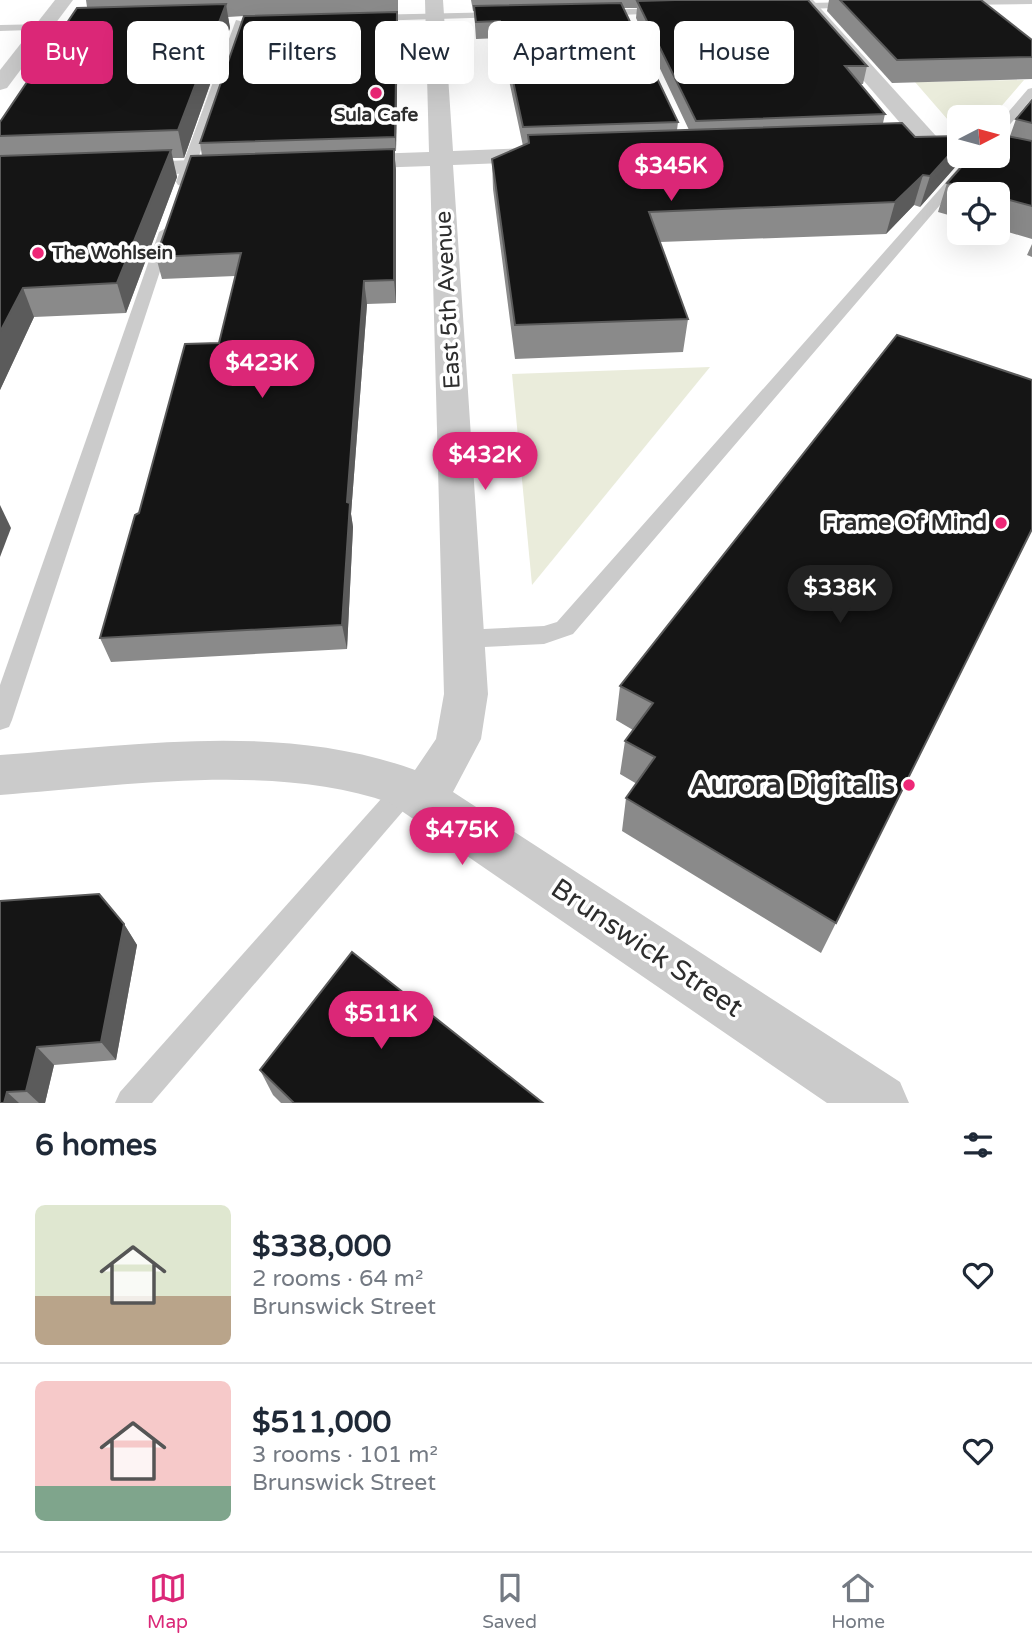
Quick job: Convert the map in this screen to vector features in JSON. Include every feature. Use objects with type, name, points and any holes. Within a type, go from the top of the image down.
[{"type":"street","points":[[49,21],[64,0]]},
{"type":"street","points":[[806,3],[947,139]]},
{"type":"street","name":"East 5th Avenue","points":[[414,793],[451,760],[461,738],[466,694],[434,8]]},
{"type":"street","points":[[0,84],[21,57]]},
{"type":"street","points":[[897,142],[947,146]]},
{"type":"street","points":[[313,163],[567,154]]},
{"type":"street","points":[[94,170],[258,165]]},
{"type":"street","name":"Brunswick Street","points":[[0,775],[227,761],[301,764],[365,773],[414,793],[879,1103]]},
{"type":"lane","points":[[949,3],[1032,1]]},
{"type":"lane","points":[[806,3],[866,5]]},
{"type":"lane","points":[[361,18],[434,8],[513,15]]},
{"type":"lane","points":[[583,13],[628,18],[680,11]]},
{"type":"lane","points":[[0,720],[240,22],[229,22]]},
{"type":"lane","points":[[0,27],[21,27]]},
{"type":"lane","points":[[1010,117],[1032,91]]},
{"type":"lane","points":[[463,639],[544,635],[565,628],[947,155]]},
{"type":"lane","points":[[131,1103],[414,793]]},
{"type":"green space","points":[[1024,80],[1002,105],[947,105],[947,119],[915,82]]},
{"type":"green space","points":[[710,367],[532,585],[512,374]]},
{"type":"building","points":[[808,0],[867,66],[845,66],[885,114],[696,121],[678,84],[794,84],[794,21],[674,21],[674,76],[660,48],[660,21],[647,21],[637,1]]},
{"type":"building","points":[[840,0],[981,0],[1032,40],[1032,57],[897,60]]},
{"type":"building","points":[[621,3],[630,21],[476,22],[474,6]]},
{"type":"building","points":[[226,4],[220,21],[127,21],[127,84],[196,84],[178,130],[0,136],[0,122],[26,84],[113,84],[113,21],[68,21],[77,8]]},
{"type":"building","points":[[397,12],[397,21],[375,21],[375,84],[396,84],[395,137],[200,143],[220,84],[229,84],[229,59],[244,16]]},
{"type":"building","points":[[514,84],[660,84],[678,122],[523,127]]},
{"type":"building","points":[[1032,100],[1032,123],[1016,119]]},
{"type":"building","points":[[902,123],[915,137],[947,136],[947,157],[930,176],[923,175],[895,202],[649,212],[688,319],[515,325],[492,159],[529,143],[528,135]]},
{"type":"building","points":[[1010,137],[1032,141],[1032,206],[1010,200],[1010,182],[948,182],[960,168],[1010,168]]},
{"type":"building","points":[[394,149],[394,280],[364,281],[347,502],[350,503],[342,625],[100,638],[135,515],[139,513],[185,344],[219,343],[241,253],[156,257],[191,156]]},
{"type":"building","points":[[171,150],[117,283],[23,288],[0,332],[0,156]]},
{"type":"building","points":[[897,335],[1032,380],[1032,529],[836,923],[626,798],[655,757],[625,741],[653,703],[620,686]]},
{"type":"building","points":[[99,894],[124,924],[101,1042],[37,1047],[26,1091],[7,1092],[4,1103],[0,1103],[0,901]]},
{"type":"building","points":[[352,952],[543,1103],[294,1103],[260,1070]]},
{"type":"place","name":"Sula Cafe","points":[[376,93]]},
{"type":"place","name":"The Wohlsein","points":[[38,253]]},
{"type":"place","name":"Frame Of Mind","points":[[1001,523]]},
{"type":"place","name":"Aurora Digitalis","points":[[909,785]]}]
